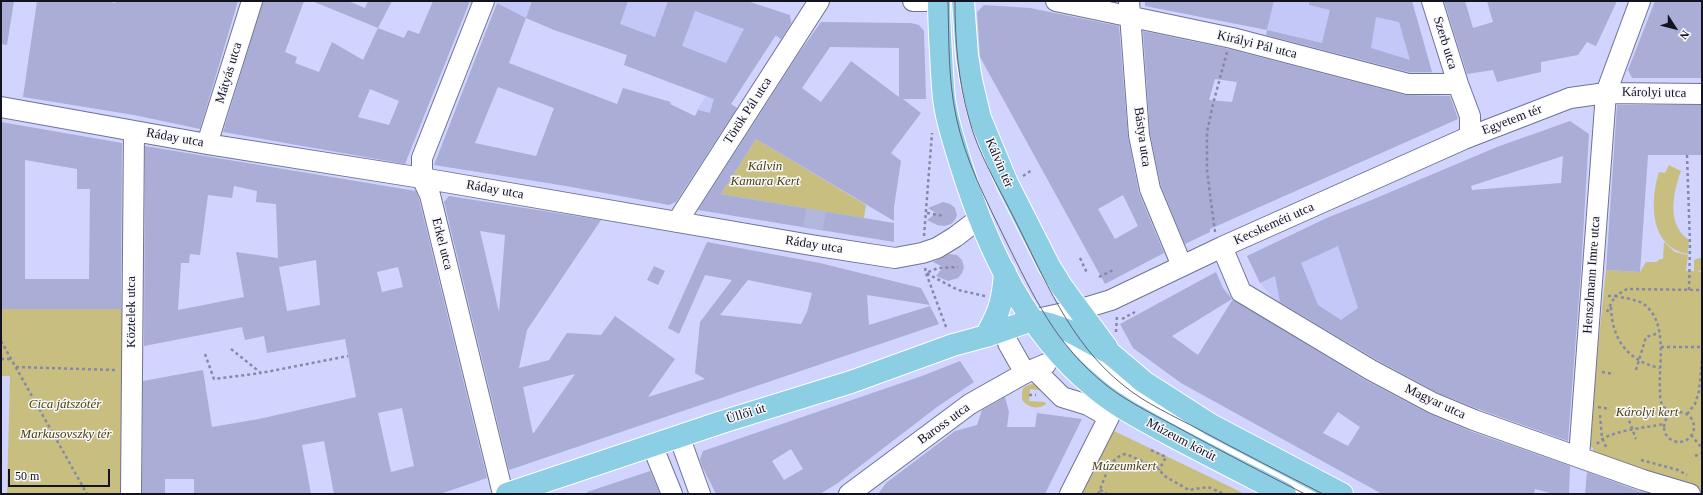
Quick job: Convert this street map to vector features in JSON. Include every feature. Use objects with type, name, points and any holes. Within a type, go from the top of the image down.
[{"type":"main road","points":[[938,1],[944,105],[949,126],[967,185],[980,218],[1005,272],[1032,320],[1041,365]]},
{"type":"main road","name":"Kálvin tér","points":[[963,1],[967,56],[980,118],[1007,183],[1049,266],[1078,310],[1111,345]]},
{"type":"main road","points":[[986,336],[1000,308],[1003,298],[1005,272]]},
{"type":"main road","points":[[986,336],[1032,320],[1049,324],[1111,345]]},
{"type":"main road","points":[[986,336],[1014,335],[1030,337],[1043,341],[1041,365]]},
{"type":"main road","name":"Üllői út","points":[[507,494],[679,436],[851,382],[953,345],[986,336]]},
{"type":"main road","name":"Múzeum körút","points":[[1111,345],[1144,382],[1211,425],[1342,494]]},
{"type":"main road","points":[[1041,365],[1082,377],[1108,408]]},
{"type":"main road","name":"Múzeum körút","points":[[1108,408],[1188,444],[1285,494]]},
{"type":"street","name":"Mátyás utca","points":[[207,144],[252,1]]},
{"type":"street","name":"Erkel utca","points":[[484,1],[422,158],[422,178],[430,195],[503,494]]},
{"type":"street","name":"Török Pál utca","points":[[677,222],[819,1]]},
{"type":"street","points":[[913,1],[926,1]]},
{"type":"street","name":"Királyi Pál utca","points":[[1056,1],[1130,9],[1232,38],[1408,84],[1458,84]]},
{"type":"street","name":"Szerb utca","points":[[1432,1],[1458,84]]},
{"type":"street","name":"Henszlmann Imre utca","points":[[1579,457],[1606,93],[1639,4]]},
{"type":"street","name":"Bástya utca","points":[[1130,9],[1139,135],[1150,190],[1182,266]]},
{"type":"street","name":"Egyetem tér","points":[[1458,84],[1470,116],[1470,136],[1570,98],[1606,93]]},
{"type":"street","name":"Károlyi utca","points":[[1606,93],[1702,94]]},
{"type":"street","name":"Ráday utca","points":[[1,107],[207,144],[422,178],[677,222],[812,237],[896,258],[924,263],[937,248],[955,237],[980,218]]},
{"type":"street","name":"Köztelek utca","points":[[131,494],[134,131]]},
{"type":"street","name":"Kecskeméti utca","points":[[1078,310],[1111,300],[1222,247],[1470,136]]},
{"type":"street","name":"Magyar utca","points":[[1222,247],[1241,292],[1371,370],[1433,403],[1474,420],[1643,480],[1689,485]]},
{"type":"street","points":[[1032,320],[1078,310]]},
{"type":"street","name":"Múzeum körút","points":[[1069,331],[1103,370],[1141,403],[1314,494]]},
{"type":"street","points":[[1008,342],[1041,365],[1062,396],[1088,405],[1108,408],[1070,494]]},
{"type":"street","name":"Baross utca","points":[[849,494],[970,404],[1041,365]]},
{"type":"street","name":"Múzeum körút","points":[[1108,408],[1141,403]]},
{"type":"street","name":"Múzeum körút","points":[[1211,425],[1238,455]]},
{"type":"street","points":[[679,436],[700,494]]},
{"type":"street","points":[[652,445],[672,494]]},
{"type":"path","points":[[1222,247],[1214,228],[1207,171],[1207,132],[1213,104],[1232,38]]},
{"type":"path","points":[[932,127],[924,263],[946,327]]},
{"type":"path","points":[[1687,155],[1690,244],[1689,290]]},
{"type":"path","points":[[927,213],[944,216]]},
{"type":"path","points":[[1080,258],[1087,273]]},
{"type":"path","points":[[924,263],[938,268],[958,267]]},
{"type":"path","points":[[924,263],[958,290],[986,296]]},
{"type":"path","points":[[1099,277],[1115,269]]},
{"type":"path","points":[[1615,296],[1627,289],[1702,290]]},
{"type":"path","points":[[1591,293],[1630,299],[1644,305],[1654,318],[1659,333],[1661,347],[1660,399],[1663,407],[1673,413]]},
{"type":"path","points":[[1611,306],[1611,319],[1622,347],[1640,361],[1660,368]]},
{"type":"path","points":[[1111,345],[1116,334],[1117,312]]},
{"type":"path","points":[[1122,319],[1135,312]]},
{"type":"path","points":[[1636,370],[1640,361],[1646,337],[1659,333]]},
{"type":"path","points":[[1,341],[87,494]]},
{"type":"path","points":[[1661,347],[1702,347]]},
{"type":"path","points":[[231,349],[261,373]]},
{"type":"path","points":[[205,354],[214,379],[261,373],[348,356]]},
{"type":"path","points":[[1,359],[11,359]]},
{"type":"path","points":[[1687,414],[1695,404],[1699,391],[1702,360]]},
{"type":"path","points":[[16,367],[132,368]]},
{"type":"path","points":[[1602,372],[1614,374]]},
{"type":"path","points":[[1598,407],[1610,409]]},
{"type":"path","points":[[1680,412],[1687,414],[1691,418],[1694,427],[1692,435],[1686,441],[1681,442],[1671,440],[1665,433],[1664,424],[1666,419],[1673,413],[1680,412]]},
{"type":"path","points":[[1627,415],[1636,439]]},
{"type":"path","points":[[1579,457],[1593,448],[1602,438],[1664,424]]},
{"type":"path","points":[[1692,435],[1702,448]]},
{"type":"path","points":[[1602,438],[1605,447],[1608,450]]},
{"type":"path","points":[[1151,450],[1166,457],[1159,470]]},
{"type":"path","points":[[1695,456],[1702,453]]},
{"type":"path","points":[[1098,494],[1111,464],[1120,455],[1126,454],[1159,470],[1189,490],[1208,488],[1224,494]]},
{"type":"path","points":[[1639,460],[1678,470],[1689,485]]},
{"type":"path","points":[[1100,490],[1107,494]]},
{"type":"shaded area","points":[[498,1],[747,1],[789,15],[792,23],[781,40],[775,36],[731,104],[739,109],[726,129],[697,110],[706,96],[624,65],[627,55],[526,18],[497,3]]},
{"type":"shaded area","points":[[1274,1],[1412,1],[1434,80],[1265,42]]},
{"type":"shaded area","points":[[1329,217],[1364,326],[1340,342],[1282,309],[1260,283],[1247,256]]},
{"type":"green space","name":"Kálvin Kamara Kert","points":[[756,139],[866,205],[864,218],[721,194]]},
{"type":"green space","points":[[1669,165],[1681,171],[1678,179],[1673,208],[1677,226],[1682,234],[1689,240],[1688,254],[1675,250],[1666,242],[1659,233],[1656,221],[1654,196],[1656,184],[1659,172],[1665,173]]},
{"type":"green space","name":"Károlyi kert","points":[[1664,242],[1675,252],[1688,255],[1686,271],[1694,271],[1694,260],[1702,257],[1702,270],[1697,271],[1702,272],[1702,494],[1698,494],[1593,456],[1593,448],[1588,445],[1606,270],[1640,272],[1646,262],[1656,262],[1663,259]]},
{"type":"green space","name":"Markusovszky tér","points":[[1,309],[123,309],[124,494],[7,494],[10,376],[1,376]]},
{"type":"green space","points":[[1036,384],[1046,391],[1030,389],[1029,401],[1045,402],[1046,404],[1043,406],[1034,407],[1028,405],[1022,400],[1022,391],[1024,387]]},
{"type":"green space","name":"Múzeumkert","points":[[1112,430],[1245,494],[1079,494]]},
{"type":"building","points":[[1,1],[14,1],[7,45],[1,44]]},
{"type":"building","points":[[37,1],[107,1],[115,3],[116,1],[238,1],[200,129],[134,115],[23,97]]},
{"type":"building","points":[[263,1],[304,1],[285,52],[297,57],[295,63],[319,72],[332,42],[363,60],[378,28],[404,38],[408,30],[419,34],[433,1],[470,1],[405,164],[223,132]],"holes":[[[370,89],[399,101],[389,125],[358,117]]]},
{"type":"building","points":[[312,1],[348,1],[365,8],[368,1],[392,1],[378,28]]},
{"type":"building","points":[[532,1],[628,1],[620,24],[655,37],[668,1],[747,1],[790,15],[791,23],[781,39],[776,35],[731,104],[737,108],[676,202],[669,205],[566,186],[434,165],[497,3],[526,18]],"holes":[[[695,11],[744,29],[726,63],[682,46]],[[526,18],[554,30],[627,55],[624,65],[714,99],[710,113],[698,110],[695,116],[670,104],[671,102],[623,88],[617,104],[509,63]],[[498,87],[554,108],[536,156],[475,143]]]},
{"type":"building","points":[[1145,1],[1274,1],[1267,30],[1145,6]]},
{"type":"building","points":[[1309,1],[1412,1],[1432,72],[1409,72],[1266,35],[1267,30],[1322,43],[1330,10],[1309,5]],"holes":[[[1376,17],[1399,22],[1410,60],[1371,48]]]},
{"type":"building","points":[[1444,1],[1465,1],[1473,28],[1493,22],[1487,1],[1617,1],[1596,46],[1587,42],[1578,55],[1541,62],[1541,72],[1497,82],[1493,70],[1467,74]]},
{"type":"building","points":[[1655,1],[1702,1],[1702,78],[1632,78],[1628,70]]},
{"type":"building","points":[[984,5],[1030,8],[1119,26],[1128,137],[1139,193],[1164,253],[1105,284],[980,57],[977,12]],"holes":[[[1123,195],[1138,226],[1115,239],[1098,209]]]},
{"type":"building","points":[[821,22],[911,23],[919,25],[924,31],[926,99],[903,99],[921,113],[891,153],[901,161],[894,207],[894,221],[756,139],[721,194],[894,223],[894,242],[698,210],[799,53]],"holes":[[[830,47],[899,48],[899,97],[851,61],[821,102],[802,88]]]},
{"type":"building","points":[[1143,31],[1229,49],[1405,95],[1450,96],[1458,119],[1210,229],[1210,232],[1185,244],[1161,186],[1150,133]],"holes":[[[1215,79],[1237,82],[1232,102],[1209,100]]]},
{"type":"building","points":[[1617,105],[1702,105],[1702,155],[1648,155],[1640,272],[1606,270]]},
{"type":"building","points":[[1570,121],[1589,134],[1581,270],[1568,441],[1438,393],[1377,360],[1280,302],[1275,276],[1260,283],[1247,256],[1329,217],[1497,147]],"holes":[[[1563,156],[1561,183],[1472,190],[1471,186]],[[1338,246],[1358,308],[1341,320],[1318,305],[1301,263]]]},
{"type":"building","points":[[1,122],[122,143],[121,309],[1,309]],"holes":[[[25,160],[77,169],[77,189],[90,189],[89,279],[25,279]]]},
{"type":"building","points":[[145,146],[416,191],[487,478],[440,494],[334,494],[324,441],[302,445],[311,494],[194,494],[194,479],[165,479],[165,494],[142,494],[143,381],[203,370],[212,427],[259,419],[356,397],[345,339],[267,353],[264,336],[245,340],[242,327],[144,346]],"holes":[[[234,186],[257,191],[256,202],[276,204],[278,258],[236,252],[244,297],[178,310],[181,263],[189,263],[190,254],[200,255],[208,195],[232,198]],[[316,260],[320,305],[287,311],[279,267]],[[398,267],[403,287],[382,292],[377,272]],[[402,408],[414,466],[391,472],[378,413]]]},
{"type":"building","points":[[449,196],[601,220],[527,330],[519,368],[549,360],[567,333],[601,335],[615,316],[675,359],[648,397],[705,379],[695,373],[700,322],[732,280],[705,275],[679,334],[668,328],[707,242],[820,263],[921,288],[930,305],[867,295],[869,325],[930,306],[939,324],[509,470],[444,202]],"holes":[[[480,231],[505,235],[499,312]],[[748,280],[812,293],[807,312],[801,324],[720,315]],[[575,374],[533,434],[523,387]]]},
{"type":"building","points":[[943,202],[950,204],[955,208],[957,215],[955,220],[951,224],[944,226],[937,225],[927,220],[936,213],[928,208]]},
{"type":"building","points":[[949,254],[957,255],[962,260],[964,267],[958,278],[948,281],[936,276],[943,267],[933,262]]},
{"type":"building","points":[[654,266],[665,271],[658,285],[647,280]]},
{"type":"building","points":[[1216,272],[1223,288],[1232,299],[1172,336],[1198,355],[1233,299],[1365,380],[1428,413],[1470,431],[1570,466],[1569,494],[1554,494],[1535,489],[1534,494],[1382,494],[1181,383],[1133,348],[1120,324]],"holes":[[[1338,412],[1360,427],[1348,446],[1323,433]]]},
{"type":"building","points":[[960,361],[974,382],[937,407],[838,483],[820,494],[716,494],[702,466],[700,459],[703,451],[922,376]],"holes":[[[791,449],[803,469],[784,480],[772,461]]]},
{"type":"building","points":[[1005,397],[1009,412],[1007,427],[1035,427],[1037,413],[1082,419],[1045,494],[878,494],[886,483],[955,431],[977,425],[982,410]]},
{"type":"building","points":[[650,471],[660,494],[588,494],[587,492]]},
{"type":"building","points":[[1587,472],[1639,491],[1650,494],[1585,494]]},
{"type":"tunnel","points":[[813,229],[816,210]]},
{"type":"tram line","points":[[948,1],[949,58],[953,102],[965,148],[984,195],[1016,262],[1047,319],[1059,336],[1088,369],[1115,392],[1215,448],[1305,494]]},
{"type":"tram line","points":[[955,1],[957,46],[962,90],[973,132],[989,169],[1047,285],[1073,329],[1087,349],[1104,368],[1123,385],[1141,398],[1170,415],[1323,494]]},
{"type":"park label","name":"Cica játszótér","points":[[65,405]]}]
